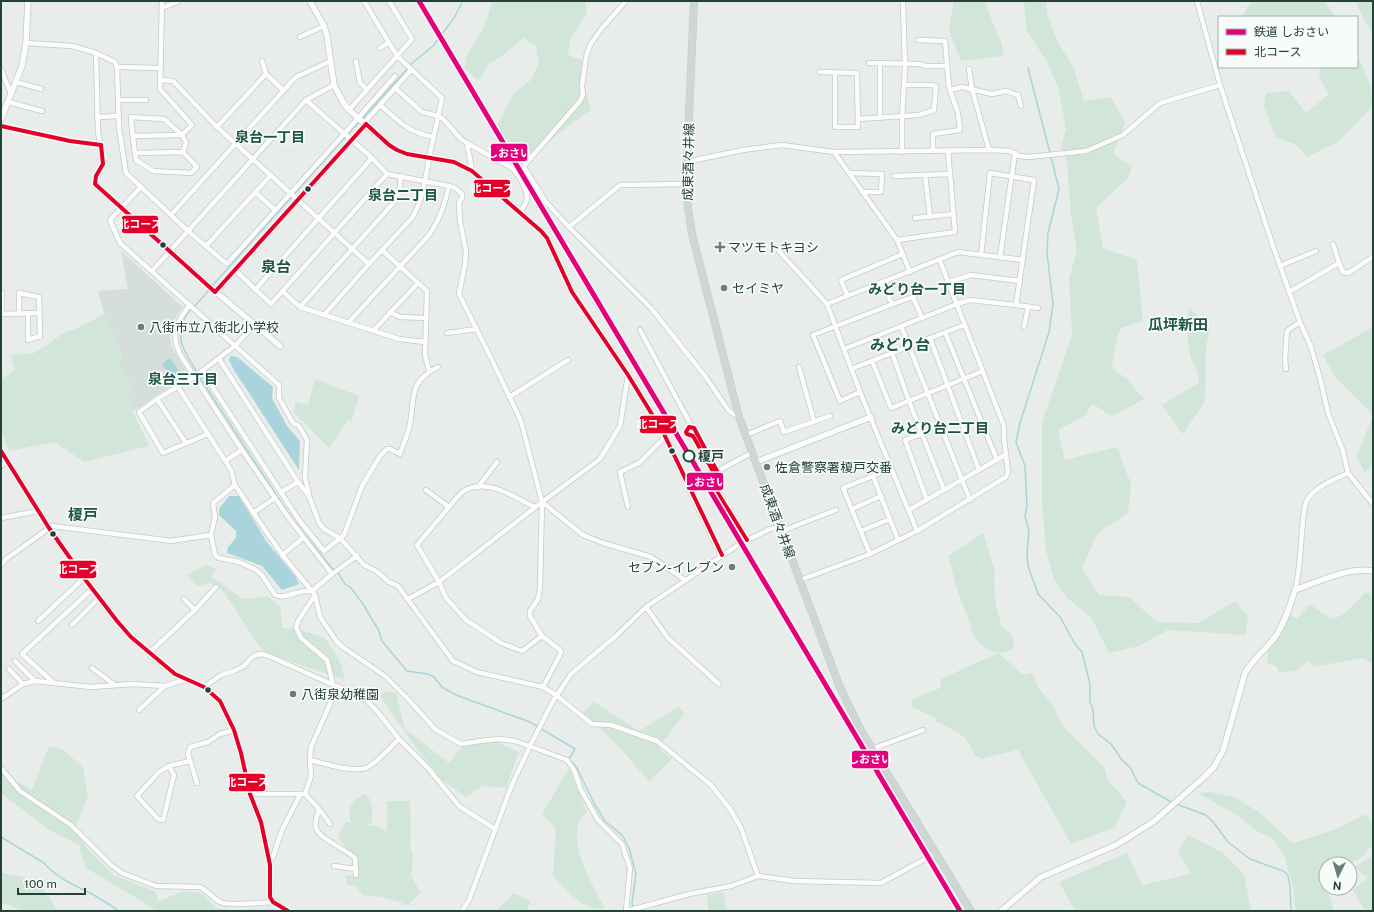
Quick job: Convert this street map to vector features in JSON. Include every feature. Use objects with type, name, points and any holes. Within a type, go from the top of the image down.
[{"type":"main road","name":"成東酒々井線","points":[[694,1],[686,162],[688,207],[692,234],[739,417],[844,698],[859,728],[971,911]]},
{"type":"street","points":[[1,117],[22,66],[26,43],[28,1]]},
{"type":"street","points":[[133,136],[182,135],[192,125],[160,89],[162,1]]},
{"type":"street","points":[[162,8],[179,1]]},
{"type":"street","points":[[310,1],[324,26],[327,36],[334,85],[349,110],[388,145],[397,150],[407,154],[454,162],[472,171],[520,212],[547,238],[572,292],[628,375],[665,437],[722,555]]},
{"type":"street","points":[[324,315],[412,218],[417,210],[425,180],[442,98],[397,56],[364,1]]},
{"type":"street","points":[[349,110],[412,39],[390,1]]},
{"type":"street","points":[[626,1],[602,28],[590,45],[586,57],[582,86],[583,95],[580,101],[523,167],[546,202],[569,227],[651,308],[706,376],[729,411],[739,417]]},
{"type":"street","points":[[902,152],[905,64],[903,1]]},
{"type":"street","points":[[1198,1],[1220,85],[1289,292],[1311,347],[1328,413],[1343,451],[1348,474],[1373,504]]},
{"type":"street","points":[[300,37],[324,26]]},
{"type":"street","points":[[918,40],[945,40],[950,90],[958,113],[960,130],[933,134],[933,151]]},
{"type":"street","points":[[26,43],[72,46],[96,53],[115,62],[117,67],[119,116],[126,173],[188,231],[227,264],[344,134],[363,121],[380,105],[411,70]]},
{"type":"street","points":[[380,48],[388,43]]},
{"type":"street","points":[[96,53],[97,116],[103,164],[96,176],[95,184],[169,252],[280,346]]},
{"type":"street","points":[[262,61],[266,74],[283,90]]},
{"type":"street","points":[[171,215],[296,77],[331,61]]},
{"type":"street","points":[[356,61],[360,83],[367,89]]},
{"type":"street","points":[[869,63],[947,66]]},
{"type":"street","points":[[880,63],[880,118]]},
{"type":"street","points":[[117,67],[161,68]]},
{"type":"street","points":[[1,69],[11,94]]},
{"type":"street","points":[[969,69],[972,89],[989,150]]},
{"type":"street","points":[[820,72],[857,73],[858,127],[836,127],[835,73]]},
{"type":"street","points":[[217,127],[266,74]]},
{"type":"street","points":[[215,292],[351,140],[395,76]]},
{"type":"street","points":[[161,80],[173,81],[217,127],[291,192],[369,264]]},
{"type":"street","points":[[16,82],[41,89]]},
{"type":"street","points":[[858,119],[919,115],[934,110],[936,86],[904,84]]},
{"type":"street","points":[[152,271],[306,100],[334,85]]},
{"type":"street","points":[[686,162],[743,150],[782,145],[834,152],[1010,151],[1029,157],[1086,151],[1123,135],[1160,102],[1220,85]]},
{"type":"street","points":[[950,90],[962,87],[992,94],[1006,91],[1018,95],[1021,106]]},
{"type":"street","points":[[395,88],[422,112],[444,119],[461,139],[512,168],[516,172],[527,196],[526,202],[520,212]]},
{"type":"street","points":[[118,100],[146,100]]},
{"type":"street","points":[[306,100],[372,158],[387,174],[425,180],[449,186],[455,188],[462,194],[459,204],[460,220],[466,252],[459,294],[521,421],[542,502],[540,588],[538,599],[530,611],[530,616],[542,636],[560,650],[561,653],[543,687]]},
{"type":"street","points":[[8,102],[42,110]]},
{"type":"street","points":[[380,105],[413,132],[434,137]]},
{"type":"street","points":[[97,116],[119,116]]},
{"type":"street","points":[[135,153],[183,152],[197,167],[191,173],[153,171],[136,160],[135,153],[133,136],[131,117],[164,118],[182,135],[186,142],[183,152]]},
{"type":"street","points":[[1,126],[70,142],[101,145]]},
{"type":"street","points":[[467,143],[472,171]]},
{"type":"street","points":[[897,240],[955,232],[948,151]]},
{"type":"street","points":[[834,152],[897,240],[910,272]]},
{"type":"street","points":[[1000,257],[1015,153]]},
{"type":"street","points":[[255,290],[372,158]]},
{"type":"street","points":[[516,172],[525,169]]},
{"type":"street","points":[[981,255],[990,173],[1034,180],[1016,305]]},
{"type":"street","points":[[234,270],[271,304],[387,174]]},
{"type":"street","points":[[850,174],[882,174],[881,192],[863,192]]},
{"type":"street","points":[[894,176],[950,174]]},
{"type":"street","points":[[206,246],[271,175]]},
{"type":"street","points":[[925,175],[930,216]]},
{"type":"street","points":[[300,308],[396,200],[399,194],[401,176]]},
{"type":"street","points":[[569,227],[620,185],[686,184]]},
{"type":"street","points":[[348,323],[429,235],[443,212],[449,186]]},
{"type":"street","points":[[141,187],[110,220],[120,243],[279,385],[279,398],[293,423],[299,426],[307,440],[304,477],[318,523],[324,529],[340,538],[364,565],[376,571],[390,582],[398,586],[453,661],[477,672],[543,687],[556,695],[592,724],[611,725],[657,741],[711,785],[730,809],[741,828],[758,876]]},
{"type":"street","points":[[255,192],[275,210]]},
{"type":"street","points":[[916,218],[953,214]]},
{"type":"street","points":[[1332,244],[1343,272],[1348,272],[1373,257]]},
{"type":"street","points":[[382,250],[427,291],[425,355],[429,371]]},
{"type":"street","points":[[779,251],[827,304],[860,392],[917,531]]},
{"type":"street","points":[[1280,266],[1316,251]]},
{"type":"street","points":[[827,304],[958,252],[1023,260]]},
{"type":"street","points":[[847,295],[841,280],[903,254]]},
{"type":"street","points":[[800,580],[870,554],[917,531],[1006,477],[1008,472],[1005,455],[1004,426],[940,260]]},
{"type":"street","points":[[1289,292],[1339,263]]},
{"type":"street","points":[[948,282],[971,275],[1020,281]]},
{"type":"street","points":[[883,282],[893,304]]},
{"type":"street","points":[[373,331],[418,283]]},
{"type":"street","points":[[283,292],[300,308],[399,339],[425,342]]},
{"type":"street","points":[[2,293],[1,314],[39,313]]},
{"type":"street","points":[[19,313],[19,293],[39,297],[40,336],[28,340],[28,314]]},
{"type":"street","points":[[860,392],[840,401],[813,335],[913,297],[922,318]]},
{"type":"street","points":[[844,349],[970,300],[1038,308]]},
{"type":"street","points":[[190,306],[177,323],[174,336],[178,351],[256,471],[303,538],[332,574]]},
{"type":"street","points":[[1024,327],[1028,307]]},
{"type":"street","points":[[390,312],[400,317],[426,318]]},
{"type":"street","points":[[1286,369],[1285,359],[1287,331],[1300,322]]},
{"type":"street","points":[[208,434],[163,453],[139,412],[219,359],[236,346],[254,325]]},
{"type":"street","points":[[851,368],[964,325]]},
{"type":"street","points":[[901,326],[970,500]]},
{"type":"street","points":[[447,332],[477,329]]},
{"type":"street","points":[[640,330],[692,427]]},
{"type":"street","points":[[945,332],[997,460]]},
{"type":"street","points":[[930,338],[979,470]]},
{"type":"street","points":[[892,353],[944,490]]},
{"type":"street","points":[[219,359],[298,482],[309,496]]},
{"type":"street","points":[[509,397],[568,360]]},
{"type":"street","points":[[872,361],[891,408],[983,371]]},
{"type":"street","points":[[202,371],[281,492],[324,551],[344,535],[362,486],[380,456],[387,449],[400,454],[410,425],[413,396],[422,378],[429,371],[438,367]]},
{"type":"street","points":[[799,367],[814,421]]},
{"type":"street","points":[[408,599],[439,582],[535,507],[600,459],[620,426],[628,375]]},
{"type":"street","points":[[178,387],[231,470],[235,485],[253,513],[282,555],[314,593],[320,617],[337,642],[385,676],[408,698],[436,730],[461,744],[500,739],[515,741],[567,760],[574,770],[581,790],[598,820],[622,844],[630,868],[626,911],[689,894],[731,886],[758,876],[795,881],[880,883],[936,854]]},
{"type":"street","points":[[157,399],[186,443]]},
{"type":"street","points":[[746,434],[780,421],[784,432],[830,416]]},
{"type":"street","points":[[756,462],[870,417]]},
{"type":"street","points":[[922,434],[905,440],[927,500]]},
{"type":"street","points":[[628,507],[620,472],[639,463],[665,437]]},
{"type":"street","points":[[225,461],[242,450]]},
{"type":"street","points":[[1,451],[48,528],[92,589],[131,637],[175,674],[204,687],[220,701],[234,730],[241,752],[250,794],[261,822],[270,862],[270,897],[273,902],[288,911]]},
{"type":"street","points":[[747,540],[711,480],[712,475],[717,471],[752,452]]},
{"type":"street","points":[[909,510],[1005,455]]},
{"type":"street","points":[[1,466],[7,462]]},
{"type":"street","points":[[478,486],[497,462]]},
{"type":"street","points":[[256,471],[264,466]]},
{"type":"street","points":[[870,554],[843,488],[891,468]]},
{"type":"street","points":[[1001,911],[1041,877],[1116,844],[1153,822],[1202,780],[1210,771],[1223,751],[1245,673],[1251,662],[1279,632],[1295,590],[1301,552],[1305,505],[1314,491],[1327,483],[1348,474]]},
{"type":"street","points":[[874,476],[898,540]]},
{"type":"street","points":[[281,492],[298,482]]},
{"type":"street","points":[[235,485],[213,503],[215,517],[211,535],[215,556],[217,558],[239,562],[256,570],[262,575],[275,594],[284,597],[304,590],[314,593]]},
{"type":"street","points":[[535,507],[487,486],[478,486],[465,489],[417,545],[439,582],[446,598],[466,620],[501,643],[522,652],[542,636]]},
{"type":"street","points":[[426,490],[449,507]]},
{"type":"street","points":[[852,509],[881,496]]},
{"type":"street","points":[[253,513],[275,498]]},
{"type":"street","points":[[542,502],[583,535],[603,543],[652,557],[685,580]]},
{"type":"street","points":[[462,911],[469,900],[511,787],[556,695],[571,674],[617,635],[646,607],[722,555],[747,540],[770,529],[781,529],[836,510]]},
{"type":"street","points":[[1,518],[38,511]]},
{"type":"street","points":[[861,531],[890,519]]},
{"type":"street","points":[[1,565],[6,559],[52,526],[170,540],[211,535]]},
{"type":"street","points":[[282,555],[303,538]]},
{"type":"street","points":[[333,684],[327,660],[301,638],[296,627],[314,593],[332,574],[357,556]]},
{"type":"street","points":[[1295,590],[1350,572],[1360,570],[1373,571]]},
{"type":"street","points":[[38,621],[84,578]]},
{"type":"street","points":[[149,653],[195,610],[216,587]]},
{"type":"street","points":[[54,683],[22,654],[92,589]]},
{"type":"street","points":[[72,624],[99,598]]},
{"type":"street","points":[[184,599],[195,610]]},
{"type":"street","points":[[646,607],[668,638],[719,684]]},
{"type":"street","points":[[204,687],[221,675],[244,666],[256,655],[262,654],[367,700],[399,739],[428,768],[458,806],[495,829]]},
{"type":"street","points":[[15,661],[35,681]]},
{"type":"street","points":[[92,668],[115,685]]},
{"type":"street","points":[[9,669],[23,684]]},
{"type":"street","points":[[1,699],[23,684],[35,681],[91,687],[133,684],[165,686],[187,679]]},
{"type":"street","points":[[139,710],[165,686]]},
{"type":"street","points":[[270,862],[282,830],[311,776],[310,760],[313,740],[338,686]]},
{"type":"street","points":[[197,783],[188,754],[190,747],[208,742],[220,734],[234,730]]},
{"type":"street","points":[[872,749],[923,730]]},
{"type":"street","points":[[310,760],[349,769],[362,769],[375,762],[399,739]]},
{"type":"street","points":[[169,766],[174,775],[163,820],[158,820],[137,796],[159,772],[169,766],[190,761]]},
{"type":"street","points":[[1,768],[20,790],[71,825],[111,865],[122,873],[156,886],[200,887],[221,902],[228,904],[273,902]]},
{"type":"street","points":[[250,794],[302,794],[319,809],[330,824]]},
{"type":"street","points":[[319,809],[316,829],[323,837],[351,853],[356,858],[356,875]]},
{"type":"street","points":[[334,866],[356,869]]},
{"type":"shaded area","name":"八街市立八街北小学校","points":[[121,251],[183,307],[173,321],[170,333],[171,345],[188,375],[133,411],[126,397],[134,389],[119,367],[122,353],[104,314],[98,291],[128,289]]},
{"type":"green space","points":[[492,1],[585,1],[587,13],[571,38],[568,55],[582,60],[586,92],[591,110],[569,125],[521,166],[497,125],[514,93],[531,80],[539,63],[536,46],[523,38],[503,55],[489,64],[478,81],[464,69],[467,55],[487,20]]},
{"type":"green space","points":[[954,1],[986,1],[986,6],[1001,42],[1004,56],[961,61],[949,30]]},
{"type":"green space","points":[[1024,1],[1046,1],[1047,14],[1059,45],[1073,66],[1084,101],[1111,97],[1125,123],[1113,153],[1132,167],[1128,178],[1096,208],[1103,248],[1137,260],[1143,321],[1121,328],[1117,338],[1112,368],[1127,379],[1144,399],[1112,416],[1096,406],[1091,405],[1086,415],[1058,430],[1065,460],[1117,447],[1131,484],[1128,513],[1097,534],[1082,568],[1099,595],[1129,597],[1157,622],[1199,623],[1235,601],[1248,616],[1245,635],[1168,630],[1139,646],[1109,653],[1091,617],[1067,598],[1054,579],[1046,550],[1042,504],[1042,422],[1072,335],[1069,279],[1077,250],[1071,216],[1067,162],[1061,147],[1066,129],[1058,87],[1046,60],[1026,30]]},
{"type":"green space","points":[[1250,1],[1325,1],[1334,16],[1244,16]]},
{"type":"green space","points":[[1355,1],[1373,1],[1373,32],[1366,23]]},
{"type":"green space","points":[[1358,57],[1366,73],[1370,86],[1373,106],[1338,142],[1307,157],[1295,144],[1276,138],[1264,106],[1266,93],[1289,91],[1306,113],[1329,94],[1319,77],[1320,68],[1358,68]]},
{"type":"green space","points":[[1189,307],[1210,329],[1206,347],[1205,401],[1183,434],[1162,405],[1198,383],[1198,375],[1191,358],[1188,343]]},
{"type":"green space","points":[[104,314],[122,353],[119,367],[134,389],[126,397],[149,446],[84,462],[55,442],[9,451],[1,429],[1,379],[15,370],[11,355],[34,353],[63,333],[80,327]]},
{"type":"green space","points":[[1373,327],[1373,415],[1335,377],[1323,355]]},
{"type":"green space","points":[[315,379],[359,396],[352,420],[348,420],[329,448],[294,413],[295,402],[308,405]]},
{"type":"green space","points":[[1373,416],[1373,463],[1365,473],[1356,457]]},
{"type":"green space","points":[[983,533],[995,571],[994,582],[996,607],[1002,627],[1013,636],[1014,648],[1004,653],[999,653],[1023,675],[1032,673],[1038,687],[1053,705],[1061,724],[1104,767],[1108,780],[1127,802],[1115,827],[1071,844],[1018,750],[980,759],[978,756],[975,757],[965,738],[960,734],[936,721],[935,718],[912,707],[912,699],[940,688],[941,679],[998,653],[981,645],[972,634],[969,620],[958,593],[948,556]]},
{"type":"green space","points":[[205,565],[217,569],[211,576],[243,599],[267,596],[280,606],[283,628],[302,630],[325,638],[341,664],[345,680],[266,653],[257,643],[224,592],[211,583],[197,586],[187,575]]},
{"type":"green space","points":[[1365,593],[1370,593],[1373,598],[1373,634],[1369,639],[1373,638],[1373,665],[1371,662],[1362,658],[1314,667],[1309,661],[1295,671],[1279,673],[1276,666],[1268,664],[1267,658],[1270,644],[1286,611],[1297,619],[1310,604],[1330,619],[1346,612]]},
{"type":"green space","points":[[386,691],[396,693],[405,729],[449,763],[462,747],[494,741],[519,752],[506,788],[482,786],[466,797],[442,780],[411,741],[380,696]]},
{"type":"green space","points":[[594,702],[639,731],[678,707],[685,713],[658,748],[672,759],[650,781],[623,751],[583,712]]},
{"type":"green space","points":[[49,746],[62,749],[83,767],[88,797],[76,825],[86,847],[113,875],[155,891],[159,901],[184,891],[202,893],[216,908],[232,910],[273,909],[274,911],[157,911],[86,868],[79,845],[48,829],[1,793],[1,772],[32,790]]},
{"type":"green space","points":[[569,769],[587,812],[579,822],[577,832],[580,855],[589,878],[605,909],[597,909],[582,903],[575,898],[553,875],[556,829],[542,814]]},
{"type":"green space","points":[[1209,792],[1235,797],[1260,813],[1293,843],[1334,830],[1366,814],[1373,825],[1373,844],[1363,857],[1358,860],[1358,856],[1318,856],[1318,896],[1329,896],[1334,911],[1296,911],[1293,887],[1284,854],[1273,839],[1257,831],[1235,814],[1198,793]]},
{"type":"green space","points":[[364,794],[369,798],[372,807],[372,823],[364,825],[378,826],[387,832],[387,801],[410,801],[410,846],[413,857],[411,876],[421,893],[408,905],[383,897],[363,895],[354,885],[347,885],[345,875],[359,877],[357,860],[338,837],[346,822],[352,823],[350,821],[351,805]]},
{"type":"green space","points":[[1188,835],[1222,852],[1244,874],[1251,911],[1075,911],[1059,882],[1127,853],[1142,885],[1191,874],[1178,851]]},
{"type":"green space","points":[[1373,855],[1373,911],[1364,909],[1356,896],[1358,896],[1358,886],[1368,878],[1358,870],[1358,865]]},
{"type":"green space","points":[[1,872],[22,877],[34,883],[47,895],[58,911],[23,911],[1,902]]},
{"type":"green space","points":[[723,892],[727,911],[708,911],[707,895]]},
{"type":"green space","points":[[514,893],[531,901],[526,911],[496,911]]},
{"type":"water","points":[[231,356],[237,357],[273,387],[272,398],[287,426],[300,441],[299,470],[234,370],[229,360]]},
{"type":"water","points":[[170,358],[180,373],[171,378],[162,364]]},
{"type":"water","points":[[229,496],[239,496],[266,541],[295,576],[299,584],[282,590],[262,566],[227,553],[228,547],[236,538],[236,531],[219,515],[219,509]]},
{"type":"waterway","points":[[410,65],[433,46],[454,18],[463,1]]},
{"type":"waterway","points":[[362,119],[408,68]]},
{"type":"waterway","points":[[1028,68],[1050,153]]},
{"type":"waterway","points":[[212,286],[359,122]]},
{"type":"waterway","points":[[1051,157],[1059,189],[1048,233],[1047,253],[1053,304],[1049,332],[1020,423],[1016,442],[1025,466],[1027,506],[1025,516],[1029,531],[1027,554],[1028,566],[1038,594],[1060,617],[1075,644],[1082,652],[1090,684],[1090,702],[1093,709],[1094,726],[1098,734],[1111,744],[1122,760],[1130,767],[1138,783],[1173,803]]},
{"type":"waterway","points":[[194,307],[210,289]]},
{"type":"waterway","points":[[191,309],[185,317],[180,334],[187,357],[197,372]]},
{"type":"waterway","points":[[199,376],[292,519],[332,568],[338,573],[345,584],[351,588],[363,604],[379,631],[382,641],[407,671],[428,674],[434,677],[442,687],[456,695],[530,722],[575,749],[569,759],[577,768],[595,805],[605,821],[623,836],[629,848],[636,874],[632,903],[633,907]]},
{"type":"waterway","points":[[1176,804],[1206,815],[1228,842],[1250,859],[1283,871],[1288,875],[1291,911]]},
{"type":"waterway","points":[[1,837],[44,863],[60,877],[119,911]]},
{"type":"railway","points":[[594,302],[613,330]]},
{"type":"rail line","name":"しおさい","points":[[419,1],[960,911]]},
{"type":"transit line","name":"北コース","points":[[366,124],[389,145],[397,150],[407,154],[454,162],[472,171],[541,231],[547,238],[572,292],[628,375],[664,434],[722,555]]},
{"type":"transit line","name":"北コース","points":[[215,292],[366,124]]},
{"type":"transit line","name":"北コース","points":[[1,126],[70,141],[101,145]]},
{"type":"transit line","name":"北コース","points":[[101,145],[103,164],[96,176],[95,184],[215,292]]},
{"type":"transit line","name":"北コース","points":[[714,473],[693,436],[687,434],[686,432],[689,427],[694,428],[717,471],[712,475],[711,482],[747,540]]},
{"type":"transit line","name":"北コース","points":[[1,451],[49,528],[84,578],[131,637],[175,674],[204,687],[220,701],[234,730],[241,753],[250,794],[261,822],[270,865],[270,897],[273,902],[288,911]]},
{"type":"place","name":"マツモトキヨシ","points":[[720,247]]},
{"type":"place","name":"セイミヤ","points":[[724,288]]},
{"type":"place","name":"八街市立八街北小学校","points":[[141,327]]},
{"type":"place","name":"榎戸","points":[[689,456]]},
{"type":"place","name":"佐倉警察署榎戸交番","points":[[767,467]]},
{"type":"place","name":"セブン-イレブン","points":[[732,567]]},
{"type":"place","name":"八街泉幼稚園","points":[[293,694]]},
{"type":"district","name":"泉台一丁目","points":[[270,137]]},
{"type":"district","name":"泉台二丁目","points":[[403,195]]},
{"type":"district","name":"泉台","points":[[276,267]]},
{"type":"district","name":"みどり台一丁目","points":[[917,289]]},
{"type":"district","name":"瓜坪新田","points":[[1178,325]]},
{"type":"district","name":"みどり台","points":[[900,345]]},
{"type":"district","name":"泉台三丁目","points":[[183,379]]},
{"type":"district","name":"みどり台二丁目","points":[[940,428]]},
{"type":"district","name":"榎戸","points":[[83,515]]}]
